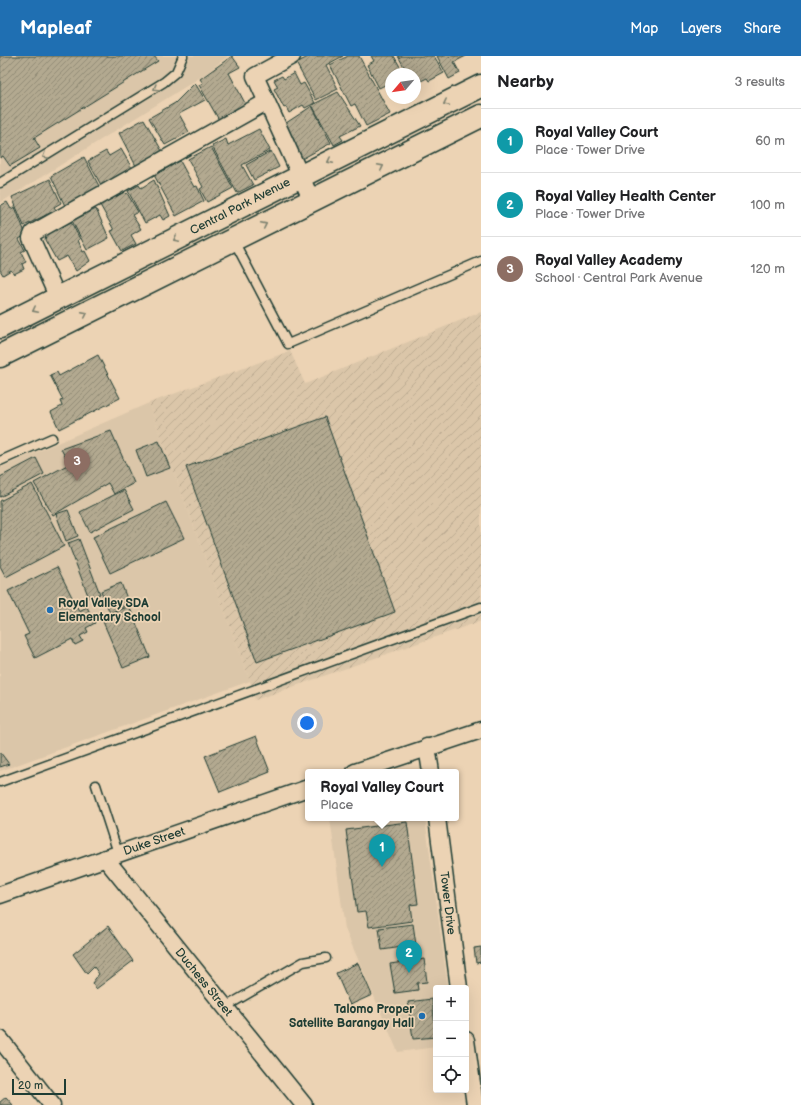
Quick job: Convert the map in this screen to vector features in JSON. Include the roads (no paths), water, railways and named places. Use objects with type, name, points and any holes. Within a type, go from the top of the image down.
[{"type":"street","points":[[292,56],[255,76],[299,176],[312,201]]},
{"type":"street","name":"Central Park Avenue","points":[[0,327],[481,86]]},
{"type":"street","points":[[58,298],[31,238],[33,233],[266,102]]},
{"type":"street","points":[[0,356],[481,116]]},
{"type":"street","points":[[364,769],[481,730]]},
{"type":"street","points":[[428,747],[431,769]]},
{"type":"street","name":"Duke Street","points":[[0,895],[305,789]]},
{"type":"street","name":"Tower Drive","points":[[437,821],[459,985]]},
{"type":"street","name":"Duchess Street","points":[[112,856],[225,1007],[304,1105]]},
{"type":"street","points":[[0,1039],[52,1105]]},
{"type":"street","points":[[468,1057],[474,1105]]},
{"type":"lane","points":[[0,183],[164,82],[176,72],[182,56]]},
{"type":"lane","points":[[234,240],[288,344],[481,260]]},
{"type":"lane","points":[[0,461],[52,438]]},
{"type":"lane","points":[[0,782],[481,607]]},
{"type":"lane","points":[[96,785],[112,856]]},
{"type":"lane","points":[[225,1007],[303,962],[326,958]]},
{"type":"place","name":"Royal Valley Academy","points":[[77,481]]},
{"type":"place","name":"Royal Valley SDA Elementary School","points":[[50,610]]},
{"type":"place","name":"Royal Valley Court","points":[[382,867]]},
{"type":"place","name":"Royal Valley Health Center","points":[[409,973]]},
{"type":"place","name":"Talomo Proper Satellite Barangay Hall","points":[[422,1016]]}]
